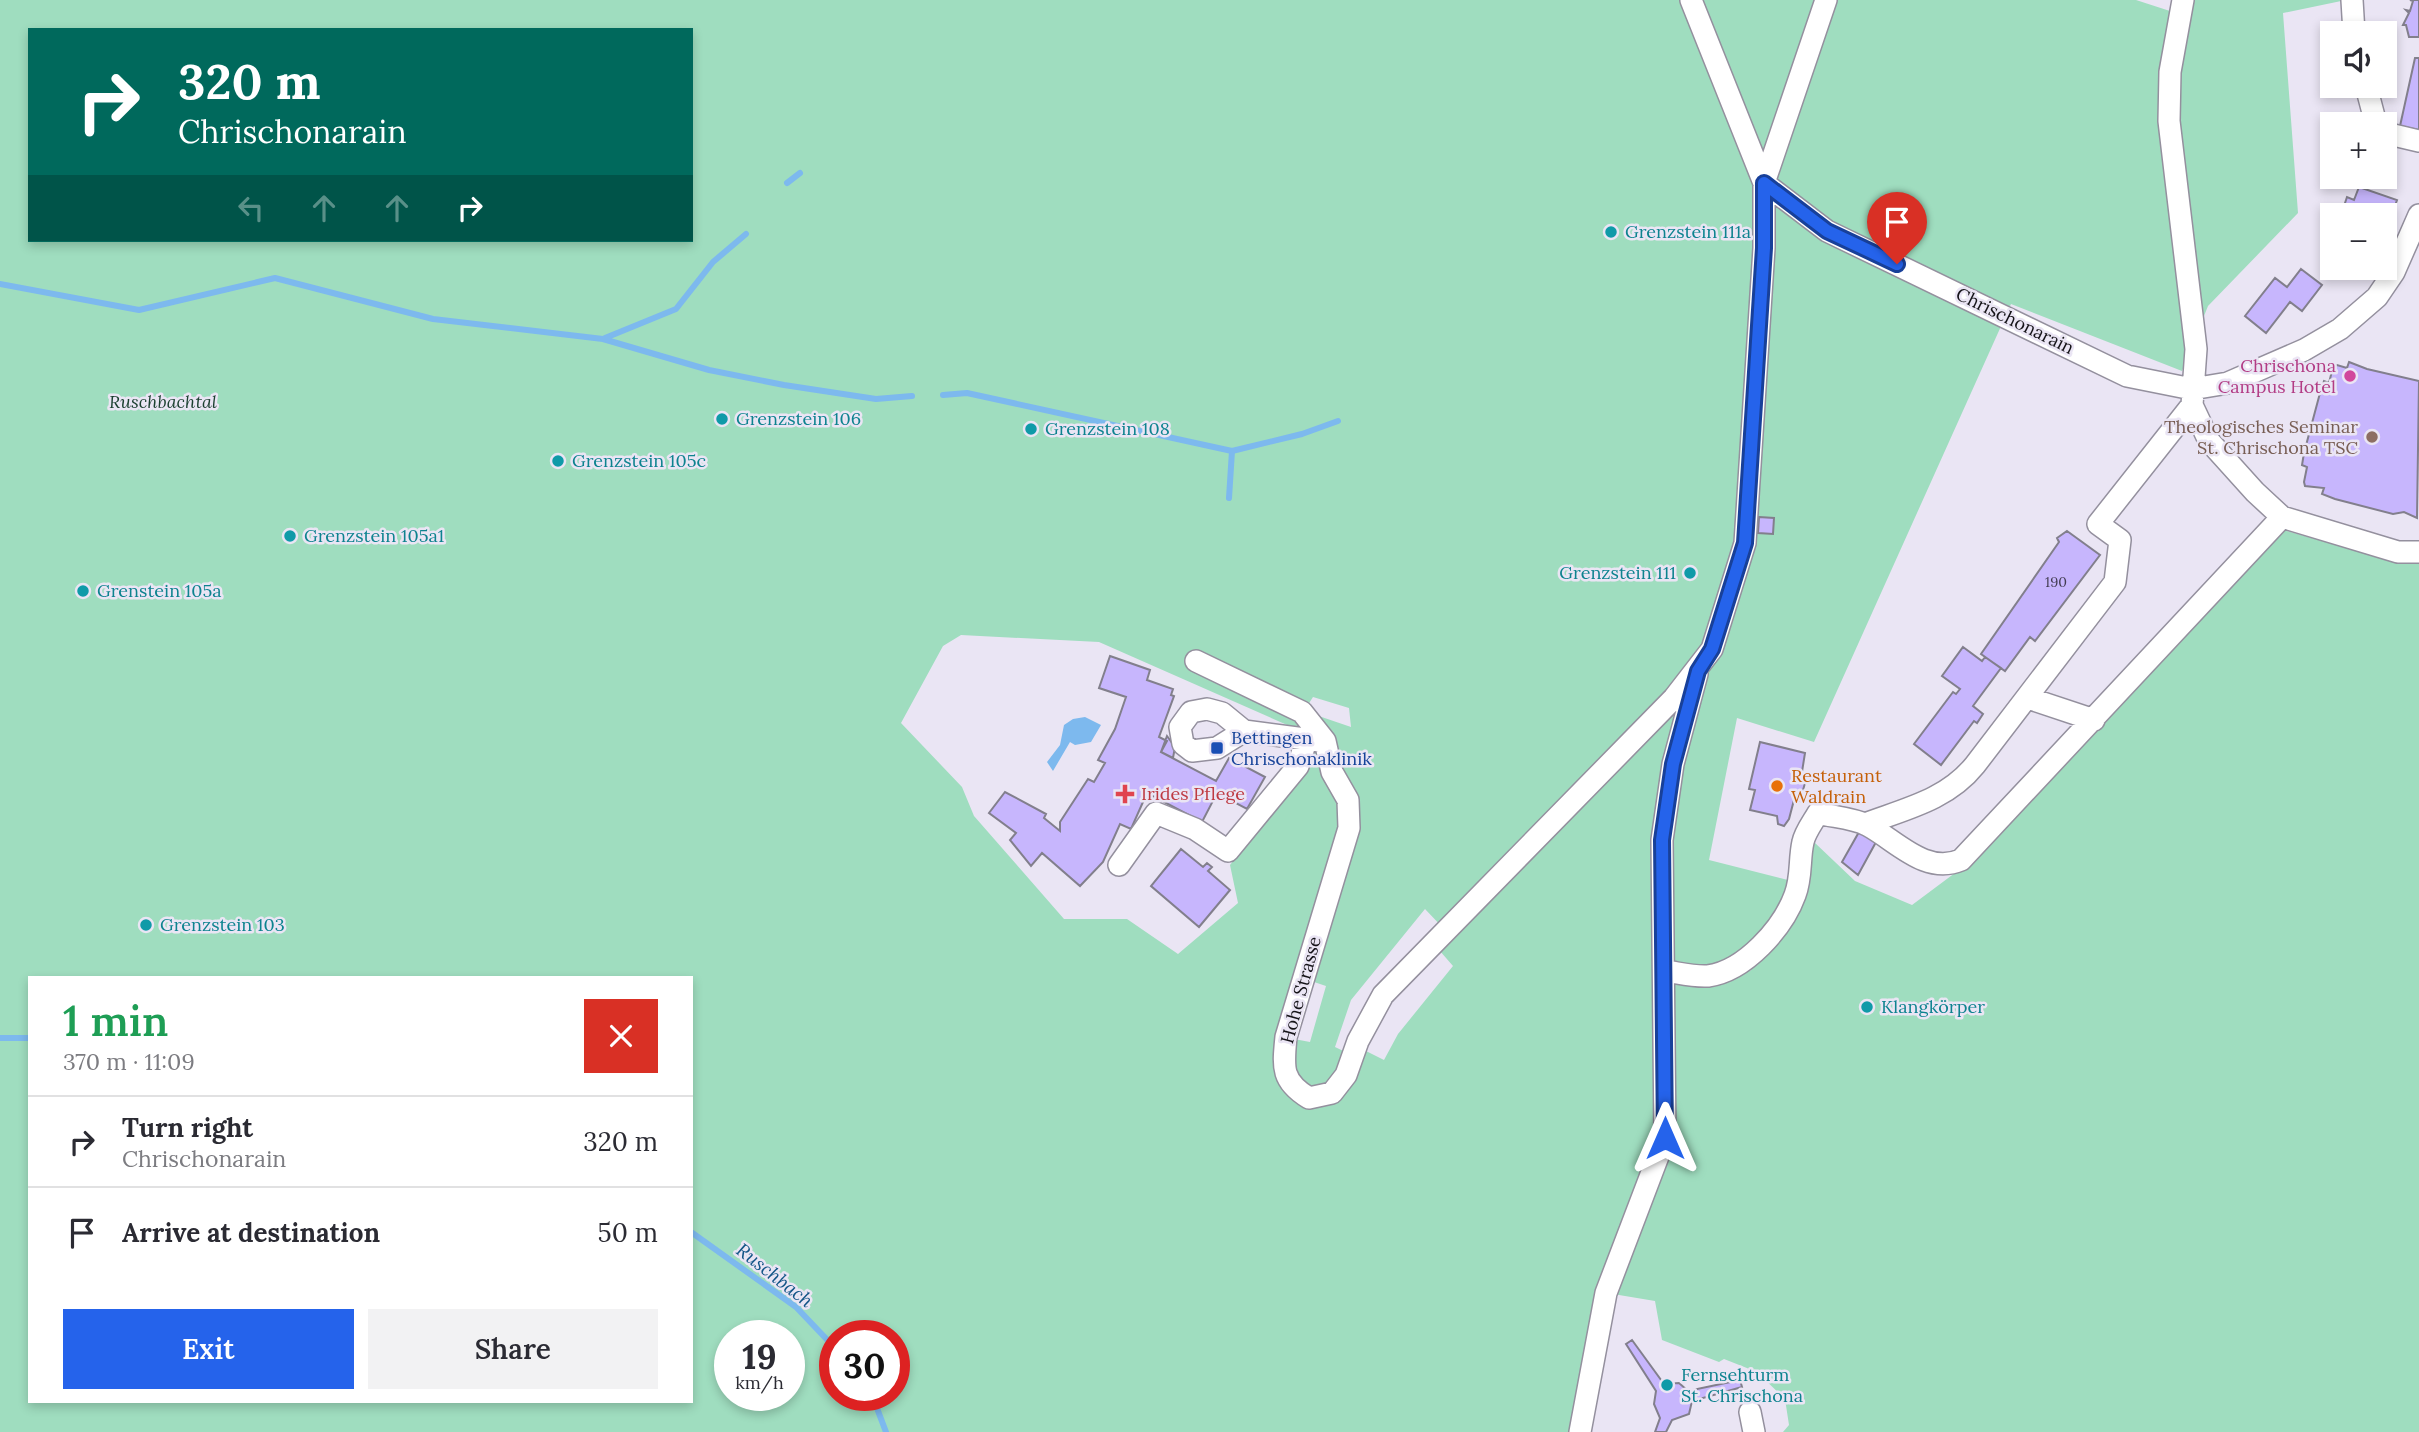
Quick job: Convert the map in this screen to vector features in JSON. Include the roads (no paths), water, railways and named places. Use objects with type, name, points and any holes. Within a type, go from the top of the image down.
[{"type":"street","points":[[1691,0],[1764,183]]},
{"type":"street","points":[[1764,183],[1826,0]]},
{"type":"street","points":[[2183,0],[2170,72],[2169,121],[2196,349],[2192,397],[2209,441],[2255,492],[2282,517],[2398,552],[2419,552]]},
{"type":"street","points":[[2352,0],[2353,21]]},
{"type":"street","points":[[2397,136],[2419,141]]},
{"type":"street","name":"Chrischonarain","points":[[1764,183],[1827,231],[2127,376],[2192,397],[2304,350],[2340,329],[2377,297],[2398,262],[2419,215]]},
{"type":"street","name":"Hohe Strasse","points":[[1196,661],[1302,712],[1348,800],[1349,828],[1286,1037],[1283,1067],[1292,1087],[1309,1098],[1332,1093],[1346,1076],[1358,1041],[1383,995],[1698,671],[1712,649],[1745,543],[1764,248],[1764,183]]},
{"type":"street","points":[[2398,262],[2419,268]]},
{"type":"street","points":[[1865,824],[1941,796],[1961,783],[2028,698],[2115,582],[2120,540],[2095,527],[2192,397]]},
{"type":"street","points":[[1665,971],[1707,976],[1723,972],[1740,962],[1776,928],[1795,896],[1802,870],[1803,840],[1818,813],[1865,824],[1927,862],[1951,864],[1961,860],[2282,517]]},
{"type":"street","name":"Hohe Strasse","points":[[1580,1432],[1606,1293],[1665,1138],[1662,840],[1673,764],[1698,671]]},
{"type":"street","points":[[2028,698],[2094,720]]},
{"type":"street","points":[[1119,865],[1156,813],[1195,830],[1228,851],[1298,766],[1315,741],[1244,731]]},
{"type":"water","points":[[1085,717],[1101,725],[1091,742],[1075,745],[1070,742],[1053,771],[1047,762],[1060,745],[1064,725],[1073,719]]},
{"type":"waterway","points":[[787,183],[800,173]]},
{"type":"waterway","points":[[605,338],[676,309],[713,262],[746,234]]},
{"type":"waterway","points":[[0,284],[139,310],[275,278],[433,319],[603,339],[709,370],[784,385],[876,399],[912,396]]},
{"type":"waterway","points":[[943,395],[967,393],[1232,451],[1302,434],[1338,421]]},
{"type":"waterway","points":[[1229,498],[1232,451]]},
{"type":"waterway","name":"Ruschbach","points":[[0,1038],[28,1038]]},
{"type":"waterway","name":"Ruschbach","points":[[693,1233],[796,1307],[819,1331]]},
{"type":"waterway","name":"Ruschbach","points":[[878,1411],[886,1432]]},
{"type":"place","name":"Grenzstein 111a","points":[[1611,232]]},
{"type":"place","name":"Chrischona Campus Hotel","points":[[2350,376]]},
{"type":"place","name":"Grenzstein 106","points":[[722,419]]},
{"type":"place","name":"Grenzstein 108","points":[[1031,429]]},
{"type":"place","name":"Theologisches Seminar St. Chrischona TSC","points":[[2372,437]]},
{"type":"place","name":"Grenzstein 105c","points":[[558,461]]},
{"type":"place","name":"Grenzstein 105a1","points":[[290,536]]},
{"type":"place","name":"Grenzstein 111","points":[[1690,573]]},
{"type":"place","name":"Grenstein 105a","points":[[83,591]]},
{"type":"place","name":"Bettingen Chrischonaklinik","points":[[1217,748]]},
{"type":"place","name":"Restaurant Waldrain","points":[[1777,786]]},
{"type":"place","name":"Irides Pflege","points":[[1125,794]]},
{"type":"place","name":"Grenzstein 103","points":[[146,925]]},
{"type":"place","name":"Klangkörper","points":[[1867,1007]]},
{"type":"place","name":"Fernsehturm St. Chrischona","points":[[1667,1385]]},
{"type":"park label","name":"Ruschbachtal","points":[[163,402]]}]
